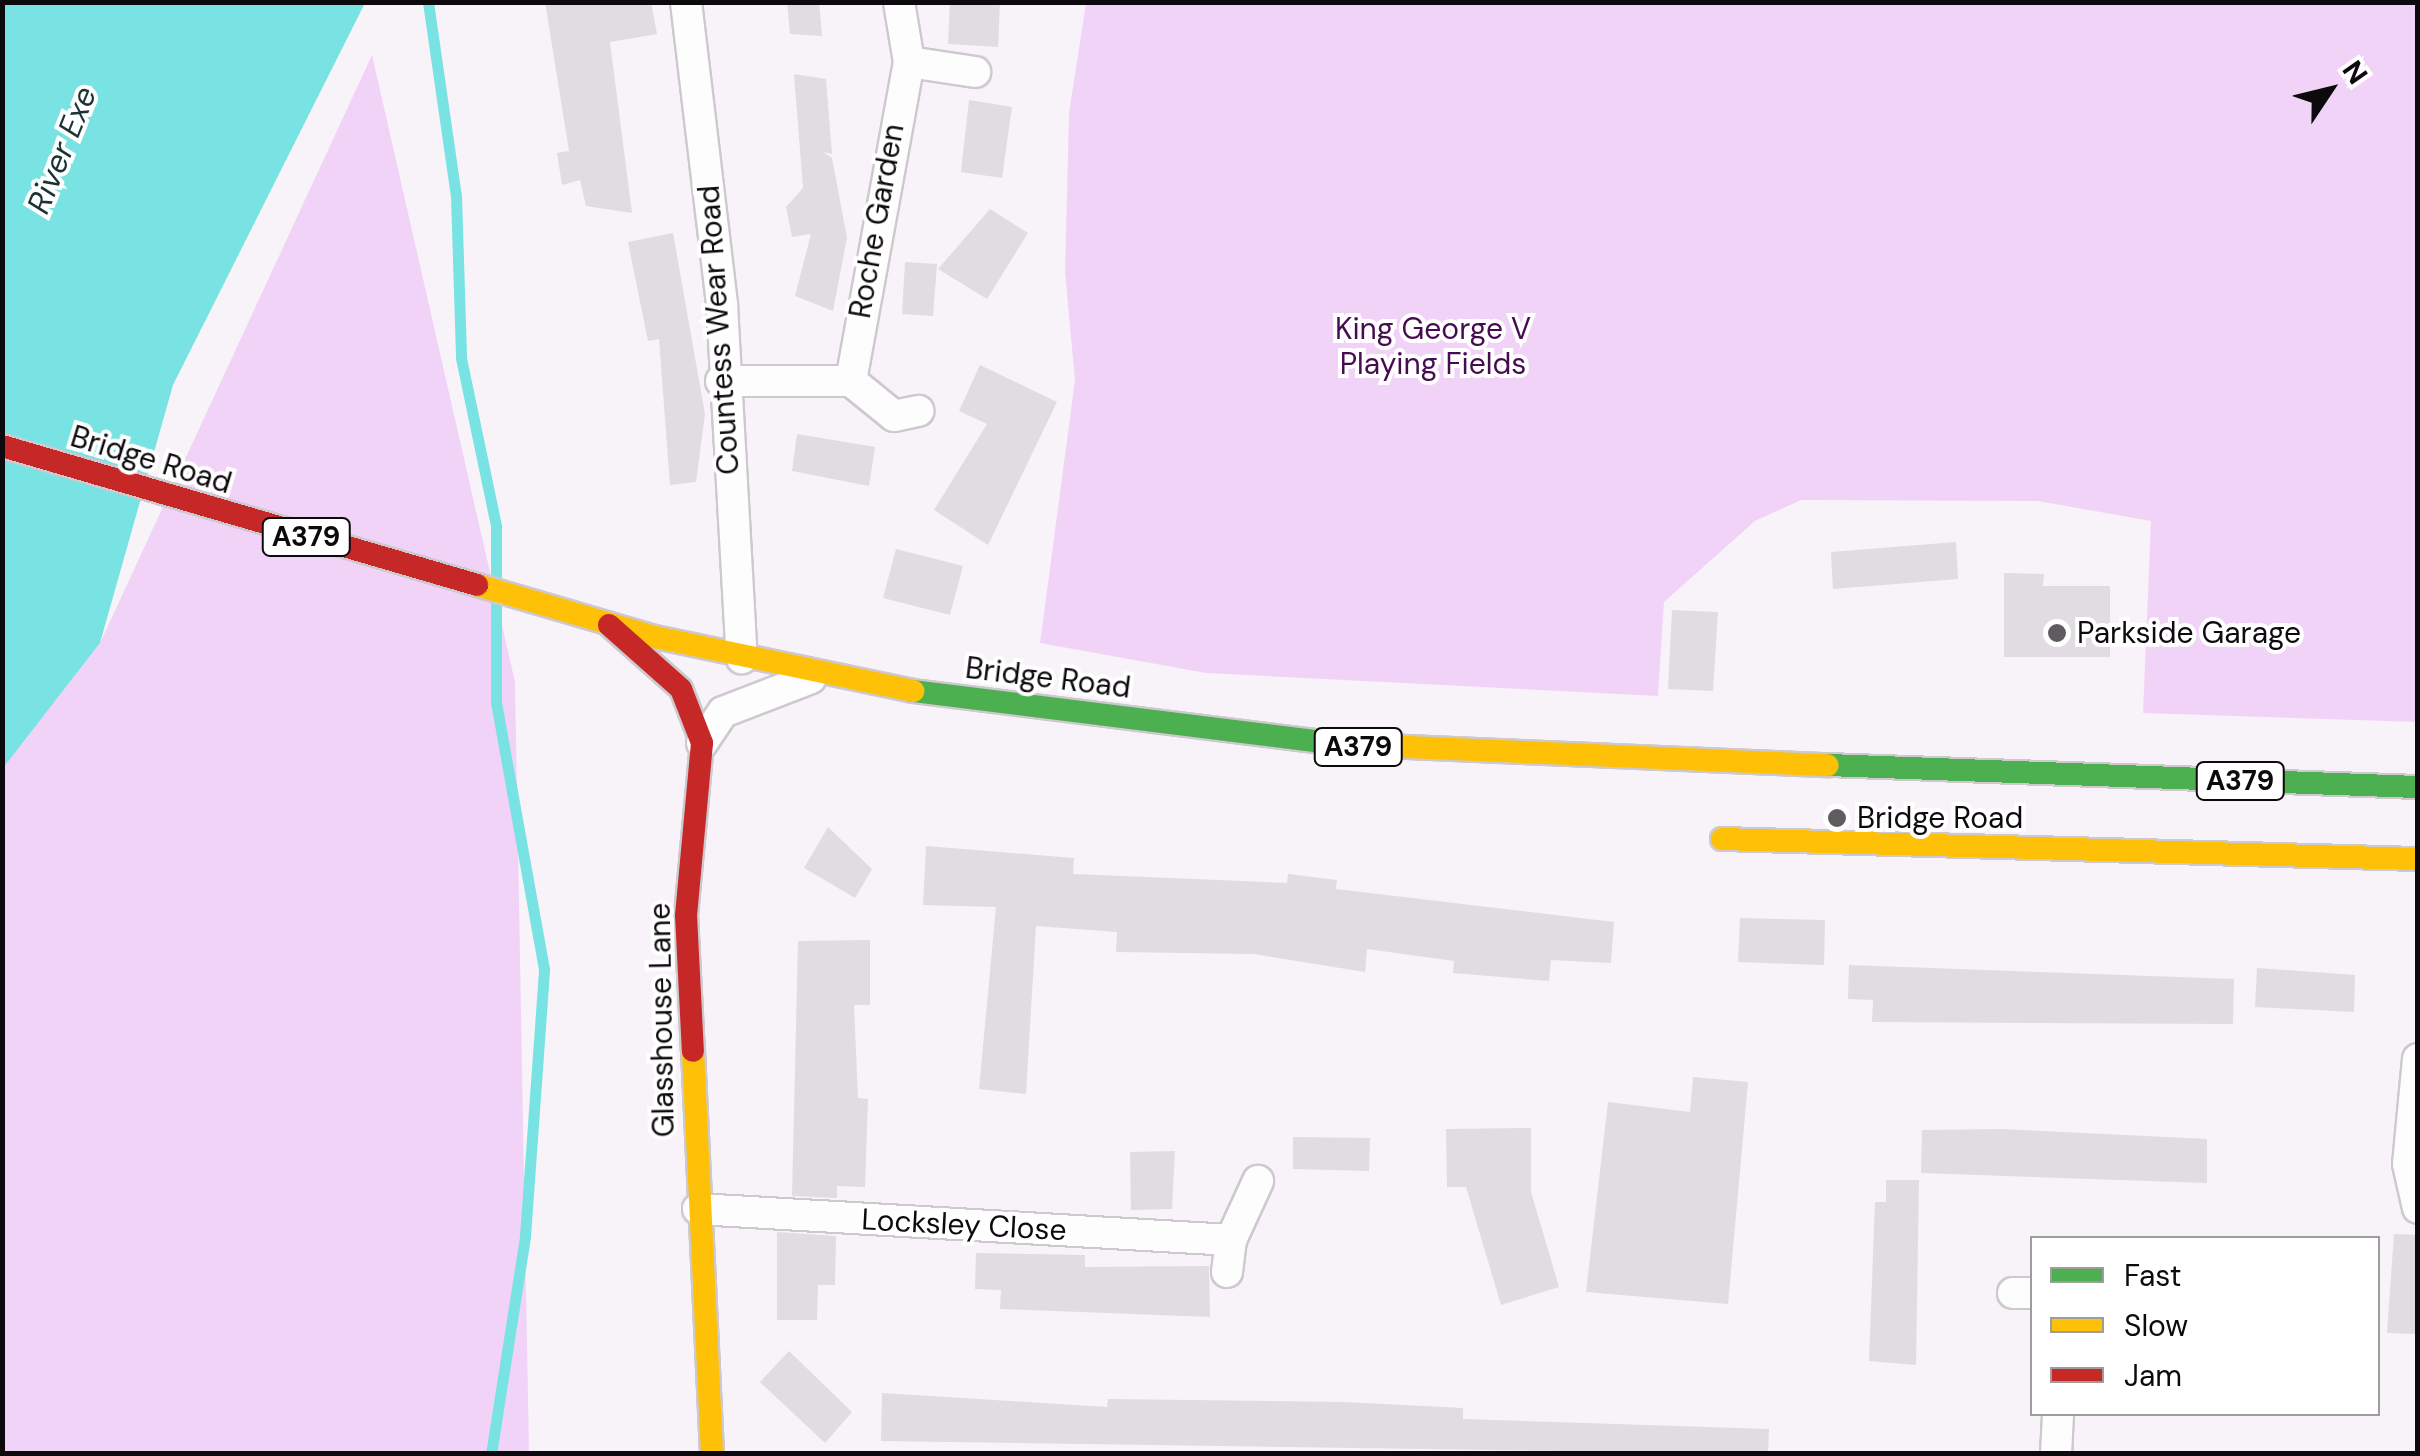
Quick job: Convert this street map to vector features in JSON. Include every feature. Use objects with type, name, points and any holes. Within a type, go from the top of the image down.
[{"type":"main road","name":"Bridge Road","points":[[2,446],[606,623],[819,676],[1369,748],[2418,787]]},
{"type":"main road","name":"Glasshouse Lane","points":[[606,623],[681,690],[702,743],[686,915],[712,1454]]},
{"type":"main road","points":[[1722,839],[2418,858]]},
{"type":"street","name":"Countess Wear Road","points":[[686,2],[722,306],[721,380],[742,658]]},
{"type":"street","name":"Roche Garden","points":[[852,382],[909,62],[899,2]]},
{"type":"street","points":[[909,62],[974,72]]},
{"type":"street","points":[[721,380],[852,382],[894,416],[918,411]]},
{"type":"street","points":[[702,743],[723,712],[751,695],[819,676]]},
{"type":"street","points":[[2418,1059],[2408,1164],[2418,1208]]},
{"type":"street","points":[[1226,1272],[1231,1240],[1258,1181]]},
{"type":"street","name":"Locksley Close","points":[[698,1209],[1231,1240]]},
{"type":"street","points":[[2056,1454],[2058,1416]]},
{"type":"green space","name":"King George V Playing Fields","points":[[1086,3],[2417,3],[2417,722],[2143,713],[2151,521],[2038,501],[1801,500],[1755,521],[1664,602],[1658,696],[1206,673],[1040,643],[1075,380],[1065,272],[1069,113]]},
{"type":"green space","points":[[372,55],[515,682],[529,1453],[3,1453],[2,768],[100,643]]},
{"type":"water","name":"River Exe","points":[[3,3],[365,3],[173,385],[100,643],[3,768]]},
{"type":"building","points":[[545,2],[651,2],[657,34],[610,42],[632,213],[586,206],[580,180],[562,185],[557,153],[569,151]]},
{"type":"building","points":[[787,2],[819,2],[822,36],[790,34]]},
{"type":"building","points":[[950,2],[1000,2],[998,47],[948,44]]},
{"type":"building","points":[[794,74],[826,79],[832,154],[823,152],[832,158],[847,238],[833,311],[795,296],[811,234],[792,237],[786,207],[803,188]]},
{"type":"building","points":[[969,100],[1012,107],[1002,178],[961,172]]},
{"type":"building","points":[[990,209],[1028,233],[987,299],[938,269]]},
{"type":"building","points":[[673,233],[705,414],[696,482],[670,485],[659,339],[648,341],[628,242]]},
{"type":"building","points":[[905,262],[937,264],[933,316],[902,314]]},
{"type":"building","points":[[980,365],[1057,402],[988,545],[934,510],[987,424],[959,411]]},
{"type":"building","points":[[797,434],[875,447],[869,486],[792,471]]},
{"type":"building","points":[[1956,542],[1958,579],[1833,589],[1831,552]]},
{"type":"building","points":[[896,549],[963,566],[950,615],[883,598]]},
{"type":"building","points":[[2004,573],[2044,574],[2043,586],[2110,586],[2110,657],[2004,657]]},
{"type":"building","points":[[1672,610],[1718,612],[1713,691],[1668,689]]},
{"type":"building","points":[[828,827],[872,869],[855,898],[804,868]]},
{"type":"building","points":[[926,846],[1074,858],[1073,874],[1287,883],[1288,874],[1337,880],[1336,889],[1614,922],[1611,963],[1551,960],[1549,981],[1453,973],[1454,961],[1367,949],[1365,972],[1253,954],[1116,952],[1117,932],[1036,926],[1026,1094],[979,1089],[996,907],[923,905]]},
{"type":"building","points":[[1740,918],[1825,920],[1824,965],[1738,962]]},
{"type":"building","points":[[870,940],[870,1005],[854,1005],[858,1098],[868,1099],[865,1187],[837,1186],[837,1198],[792,1196],[798,941]]},
{"type":"building","points":[[1849,965],[2234,979],[2233,1024],[1872,1022],[1873,1000],[1848,999]]},
{"type":"building","points":[[2257,968],[2355,975],[2354,1012],[2255,1007]]},
{"type":"building","points":[[1693,1077],[1748,1082],[1728,1304],[1586,1292],[1608,1102],[1690,1112]]},
{"type":"building","points":[[1531,1128],[1531,1192],[1559,1287],[1501,1305],[1466,1187],[1447,1187],[1446,1129]]},
{"type":"building","points":[[2001,1129],[2207,1139],[2207,1183],[1921,1173],[1922,1130]]},
{"type":"building","points":[[1293,1137],[1370,1138],[1369,1171],[1293,1169]]},
{"type":"building","points":[[1175,1151],[1172,1209],[1131,1210],[1130,1152]]},
{"type":"building","points":[[1886,1180],[1919,1180],[1916,1365],[1869,1361],[1875,1202],[1886,1202]]},
{"type":"building","points":[[777,1232],[836,1236],[835,1285],[818,1285],[817,1320],[777,1320]]},
{"type":"building","points":[[2394,1234],[2418,1235],[2416,1334],[2387,1333]]},
{"type":"building","points":[[976,1253],[1085,1255],[1085,1267],[1209,1266],[1210,1317],[1000,1309],[1001,1290],[975,1289]]},
{"type":"building","points":[[789,1351],[852,1412],[825,1443],[760,1382]]},
{"type":"building","points":[[882,1393],[1107,1407],[1108,1399],[1344,1402],[1463,1408],[1463,1419],[1769,1429],[1768,1454],[881,1441]]},
{"type":"waterway","points":[[428,2],[456,196],[461,358],[496,526],[496,577]]},
{"type":"waterway","points":[[491,1454],[525,1236],[544,969],[496,702],[496,605]]},
{"type":"traffic: fast","points":[[913,691],[1338,744]]},
{"type":"traffic: fast","points":[[1828,765],[2418,787]]},
{"type":"traffic: slow","points":[[477,585],[655,637],[913,691]]},
{"type":"traffic: slow","points":[[1338,744],[1828,765]]},
{"type":"traffic: slow","points":[[1722,839],[2418,859]]},
{"type":"traffic: slow","points":[[693,1051],[712,1454]]},
{"type":"traffic: jam","points":[[2,446],[477,585]]},
{"type":"traffic: jam","points":[[609,625],[681,689],[702,743],[686,915],[693,1051]]},
{"type":"place","name":"Parkside Garage","points":[[2057,633]]},
{"type":"place","name":"Bridge Road","points":[[1837,818]]}]
